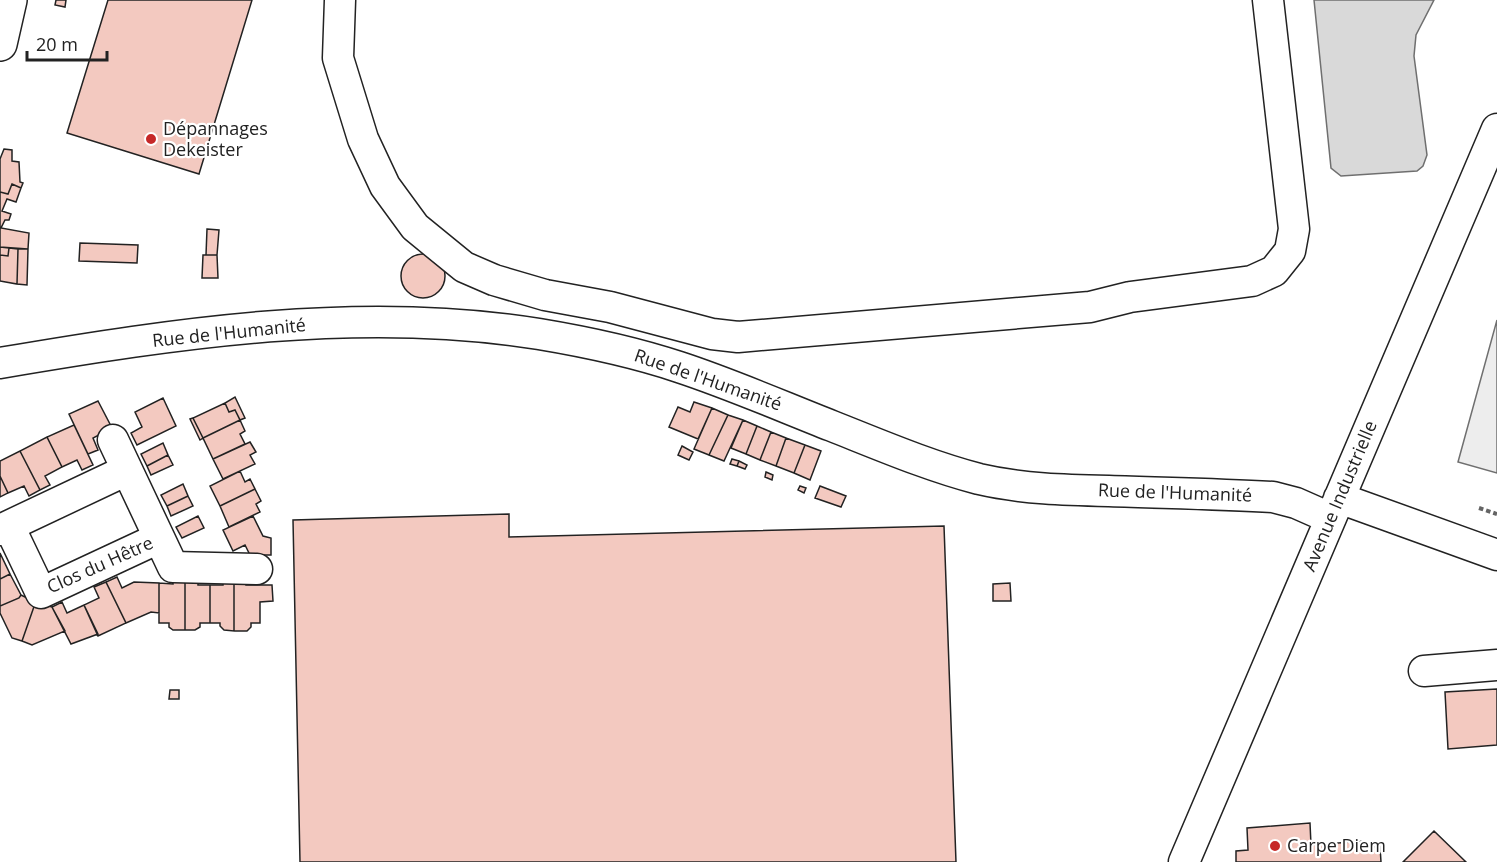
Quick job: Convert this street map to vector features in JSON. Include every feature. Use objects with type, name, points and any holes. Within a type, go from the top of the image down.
[{"type":"main road","points":[[0,44],[10,0]]},
{"type":"street","points":[[340,0],[338,58],[363,139],[385,186],[415,227],[464,267],[494,280],[545,295],[600,305],[712,334],[738,337],[1090,307],[1130,297],[1252,281],[1274,271],[1290,251],[1294,229],[1268,0]]},
{"type":"street","name":"Avenue Industrielle","points":[[1184,862],[1497,129]]},
{"type":"street","name":"Rue de l'Humanité","points":[[0,363],[106,346],[272,327],[399,322],[485,327],[599,345],[679,366],[937,467],[981,479],[1058,490],[1273,496],[1296,503],[1335,508],[1497,555]]},
{"type":"street","name":"Clos du Hêtre","points":[[113,440],[173,567],[257,569]]},
{"type":"street","name":"Clos du Hêtre","points":[[127,470],[4,528],[41,593],[159,538]]},
{"type":"street","points":[[1424,671],[1497,665]]},
{"type":"path","points":[[1479,508],[1497,514]]},
{"type":"shaded area","points":[[1314,0],[1434,0],[1416,35],[1414,56],[1427,155],[1423,166],[1417,171],[1341,176],[1331,168]]},
{"type":"shaded area","points":[[1497,320],[1497,473],[1458,462]]},
{"type":"building","points":[[56,0],[66,0],[65,7],[55,5]]},
{"type":"building","points":[[108,0],[252,0],[199,174],[67,133]]},
{"type":"building","points":[[4,149],[12,150],[12,161],[19,162],[20,182],[23,183],[21,188],[12,184],[8,194],[0,192],[0,159]]},
{"type":"building","points":[[12,184],[21,188],[16,202],[7,199],[2,211],[11,214],[9,220],[5,220],[1,228],[29,233],[28,249],[0,247],[0,192],[8,194]]},
{"type":"building","points":[[207,229],[219,230],[217,255],[206,255]]},
{"type":"building","points":[[80,243],[138,245],[137,263],[79,261]]},
{"type":"building","points":[[0,247],[9,248],[8,256],[0,255]]},
{"type":"building","points":[[9,248],[18,249],[17,284],[0,281],[0,255],[8,256]]},
{"type":"building","points":[[18,249],[28,249],[27,285],[17,284]]},
{"type":"building","points":[[423,254],[438,261],[445,276],[438,291],[423,298],[408,291],[401,276],[408,261]]},
{"type":"building","points":[[203,255],[217,255],[218,278],[202,278]]},
{"type":"building","points":[[235,397],[245,418],[240,420],[235,410],[229,412],[225,403]]},
{"type":"building","points":[[163,398],[176,426],[137,445],[131,433],[142,427],[135,412]]},
{"type":"building","points":[[98,401],[112,428],[93,438],[98,450],[88,454],[69,414]]},
{"type":"building","points":[[694,402],[712,408],[698,439],[669,427],[678,407],[690,412]]},
{"type":"building","points":[[225,403],[229,412],[235,410],[240,420],[203,438],[193,418]]},
{"type":"building","points":[[712,408],[728,415],[709,455],[694,449]]},
{"type":"building","points":[[728,415],[743,420],[724,461],[709,455]]},
{"type":"building","points":[[193,418],[203,438],[200,440],[190,419]]},
{"type":"building","points":[[240,420],[245,431],[240,434],[245,444],[213,459],[203,438]]},
{"type":"building","points":[[743,420],[757,426],[746,454],[731,448]]},
{"type":"building","points":[[74,425],[93,465],[82,470],[77,460],[62,467],[47,437]]},
{"type":"building","points":[[757,426],[771,432],[760,460],[746,454]]},
{"type":"building","points":[[771,432],[786,438],[776,466],[760,460]]},
{"type":"building","points":[[47,437],[62,467],[45,476],[50,485],[40,490],[20,451]]},
{"type":"building","points":[[786,438],[805,445],[794,473],[776,466]]},
{"type":"building","points":[[250,442],[256,452],[250,455],[255,464],[223,479],[213,459]]},
{"type":"building","points":[[163,443],[168,455],[147,466],[141,454]]},
{"type":"building","points":[[805,445],[821,451],[810,480],[794,473]]},
{"type":"building","points":[[682,446],[693,452],[689,460],[678,455]]},
{"type":"building","points":[[20,451],[40,490],[29,496],[24,486],[8,493],[0,476],[0,461]]},
{"type":"building","points":[[168,455],[173,465],[151,475],[147,466]]},
{"type":"building","points":[[732,459],[739,461],[737,466],[730,464]]},
{"type":"building","points":[[739,461],[747,465],[745,469],[737,466]]},
{"type":"building","points":[[240,471],[245,482],[250,479],[255,489],[220,506],[210,486]]},
{"type":"building","points":[[766,472],[773,475],[772,480],[765,477]]},
{"type":"building","points":[[0,476],[8,493],[0,497]]},
{"type":"building","points":[[183,484],[188,496],[167,506],[161,495]]},
{"type":"building","points":[[800,486],[806,488],[804,493],[798,490]]},
{"type":"building","points":[[820,486],[846,496],[841,507],[815,498]]},
{"type":"building","points":[[255,489],[261,501],[256,504],[260,512],[229,527],[220,506]]},
{"type":"building","points":[[188,496],[193,506],[171,516],[167,506]]},
{"type":"building","points":[[509,514],[509,537],[944,526],[956,862],[300,862],[293,520]]},
{"type":"building","points":[[198,516],[204,528],[182,538],[176,527]]},
{"type":"building","points":[[253,516],[263,536],[271,538],[271,555],[250,555],[245,545],[233,551],[223,530]]},
{"type":"building","points":[[0,553],[10,574],[0,579]]},
{"type":"building","points":[[10,574],[21,595],[0,606],[0,579]]},
{"type":"building","points":[[117,577],[122,588],[134,582],[159,583],[159,613],[151,612],[126,623],[106,582]]},
{"type":"building","points":[[173,581],[185,581],[185,630],[173,630],[169,627],[169,623],[159,623],[159,583],[173,584]]},
{"type":"building","points":[[185,581],[198,581],[198,585],[210,585],[210,623],[200,623],[200,627],[195,630],[185,630]]},
{"type":"building","points":[[106,582],[126,623],[98,636],[84,605],[99,598],[94,587]]},
{"type":"building","points":[[223,582],[234,582],[234,631],[224,630],[220,623],[210,623],[210,585],[223,585]]},
{"type":"building","points":[[234,582],[246,582],[246,585],[272,585],[273,601],[260,602],[260,623],[251,623],[247,631],[234,631]]},
{"type":"building","points":[[1010,583],[1011,601],[993,601],[993,584]]},
{"type":"building","points":[[21,595],[27,598],[37,598],[22,641],[12,638],[0,613],[0,606]]},
{"type":"building","points":[[37,598],[52,607],[65,631],[32,645],[22,641]]},
{"type":"building","points":[[62,602],[67,613],[84,605],[98,634],[71,644],[52,607]]},
{"type":"building","points":[[1497,689],[1497,745],[1448,749],[1445,692]]},
{"type":"building","points":[[170,690],[179,690],[179,699],[169,699]]},
{"type":"building","points":[[1310,823],[1311,845],[1365,841],[1366,848],[1380,846],[1381,862],[1236,862],[1236,851],[1248,850],[1247,828]]},
{"type":"building","points":[[1434,831],[1466,862],[1403,862]]},
{"type":"place","name":"Dépannages Dekeister","points":[[151,139]]},
{"type":"place","name":"Carpe Diem","points":[[1275,846]]}]
